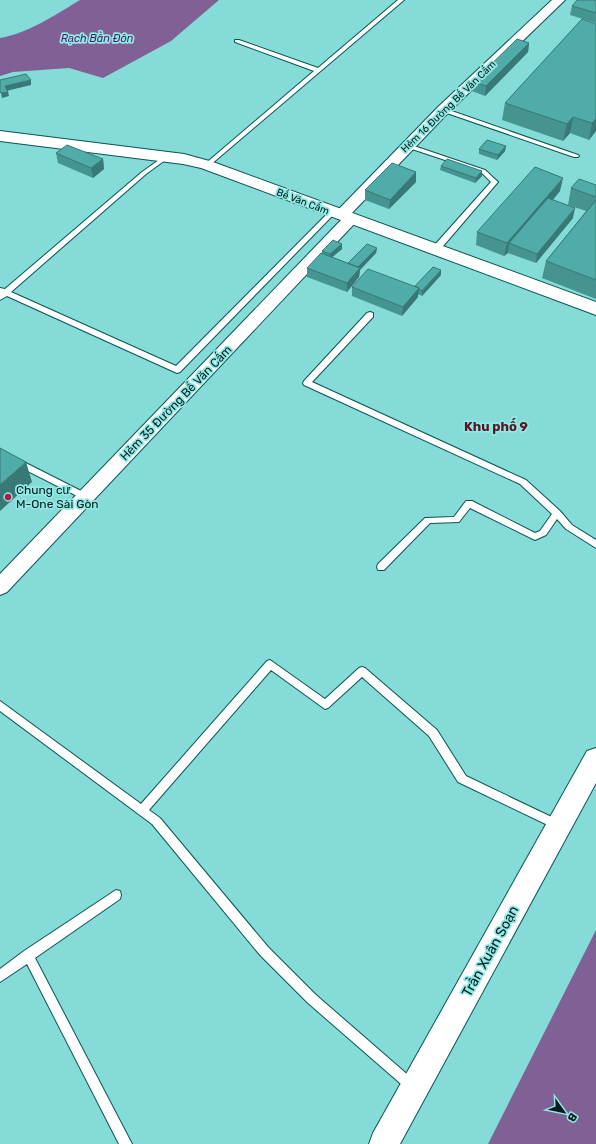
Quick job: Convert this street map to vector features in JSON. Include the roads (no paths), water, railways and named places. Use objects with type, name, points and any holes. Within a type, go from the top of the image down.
[{"type":"street","name":"Hẻm 16 Đường Bế Văn Cấm","points":[[342,215],[443,110],[559,0]]},
{"type":"street","name":"Bế Văn Cấm","points":[[0,136],[166,157],[207,165],[596,310]]},
{"type":"street","name":"Hẻm 35 Đường Bế Văn Cấm","points":[[0,587],[86,497],[342,215]]},
{"type":"street","name":"Trần Xuân Soạn","points":[[384,1144],[596,759]]},
{"type":"lane","points":[[207,165],[401,0]]},
{"type":"lane","points":[[236,41],[318,70]]},
{"type":"lane","points":[[443,110],[576,156]]},
{"type":"lane","points":[[408,146],[483,171],[495,182],[435,250]]},
{"type":"lane","points":[[0,298],[3,291],[144,173],[166,157]]},
{"type":"lane","points":[[3,291],[177,370],[342,215]]},
{"type":"lane","points":[[370,315],[307,382],[523,482],[557,513],[569,527],[596,545]]},
{"type":"lane","points":[[0,453],[86,497]]},
{"type":"lane","points":[[381,567],[428,520],[456,520],[469,502],[535,536],[543,533],[557,513]]},
{"type":"lane","points":[[142,810],[270,664],[325,705],[362,671],[433,733],[462,779],[559,825]]},
{"type":"lane","points":[[0,705],[156,821],[264,951],[312,999],[415,1088]]},
{"type":"lane","points":[[0,976],[28,955],[116,896]]},
{"type":"lane","points":[[28,955],[126,1144]]},
{"type":"water","name":"Rạch Bần Đôn","points":[[80,0],[219,0],[171,41],[103,78],[69,68],[13,72],[0,76],[0,38],[11,36],[31,28]]},
{"type":"water","points":[[596,930],[596,1144],[488,1144]]},
{"type":"place","name":"Chung cư M-One Sài Gòn","points":[[8,497]]},
{"type":"district","name":"Khu phố 9","points":[[496,426]]}]
